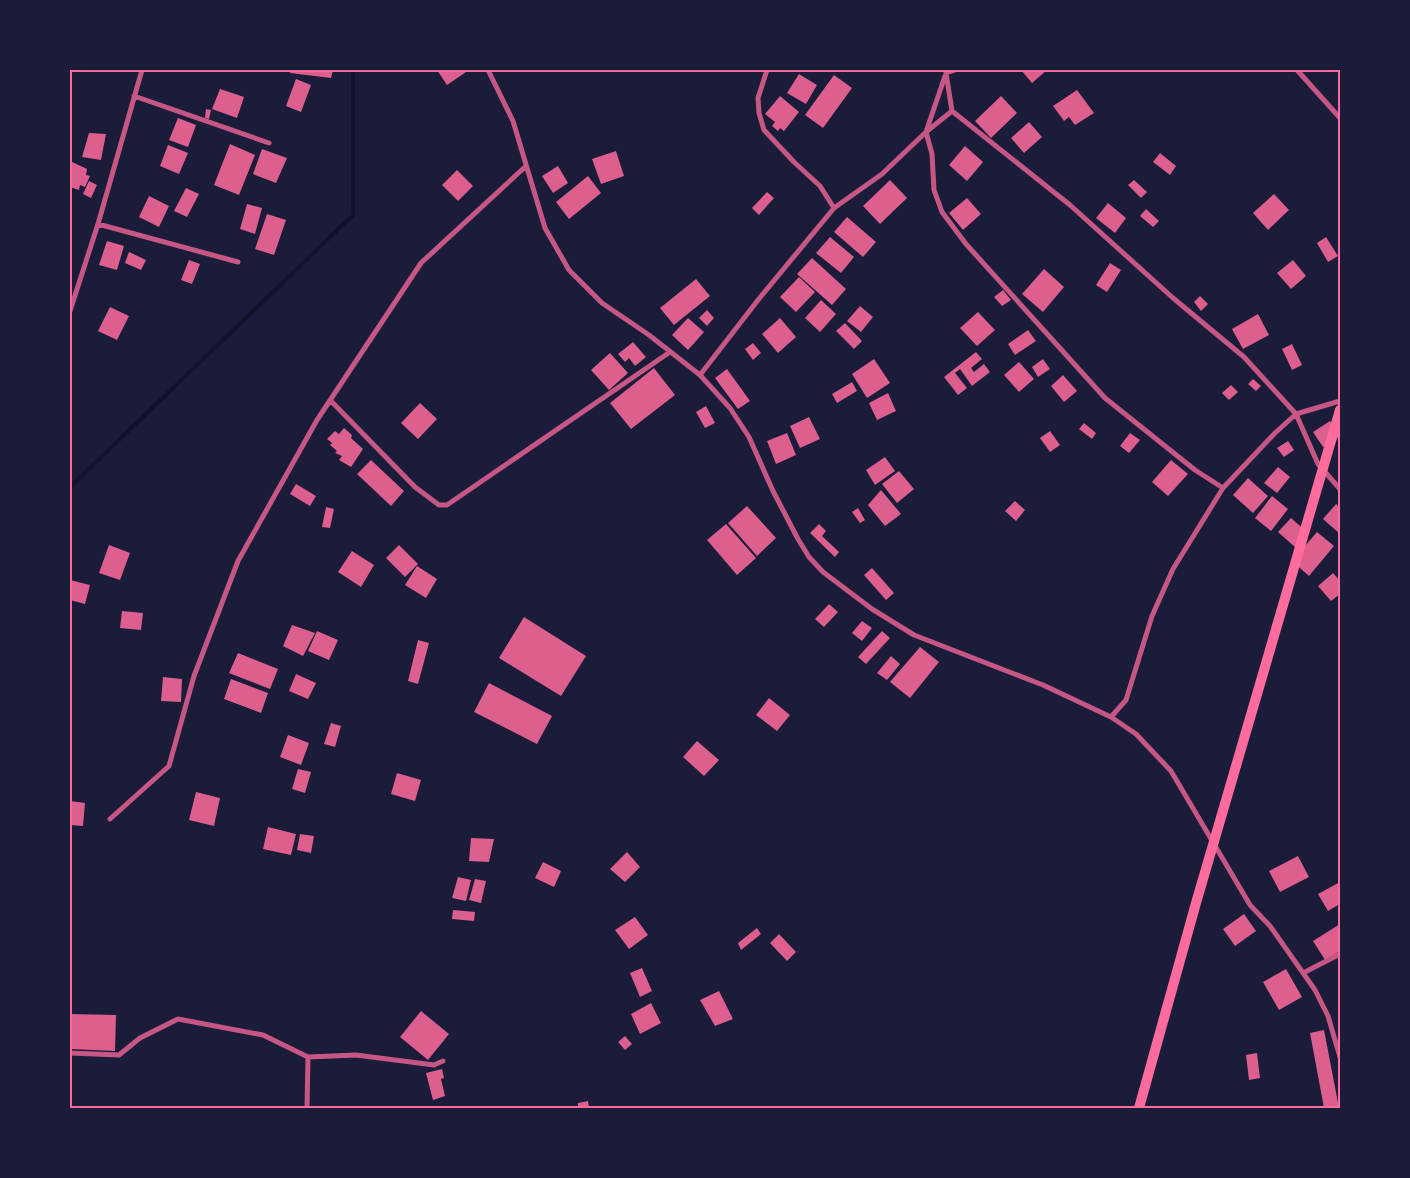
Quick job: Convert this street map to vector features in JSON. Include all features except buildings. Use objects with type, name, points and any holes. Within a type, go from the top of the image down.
[{"type":"highway","points":[[1140,1108],[1196,903],[1340,410]]},
{"type":"street","points":[[70,311],[98,224],[142,70]]},
{"type":"street","points":[[488,70],[513,121],[545,228],[569,270],[602,303],[700,375],[730,408],[749,437],[773,491],[809,557],[823,572],[872,609],[914,635],[1043,685],[1111,717],[1136,734],[1171,771],[1250,905],[1270,926],[1315,990],[1328,1016],[1340,1056]]},
{"type":"street","points":[[767,70],[758,98],[759,113],[764,130],[820,186],[834,208]]},
{"type":"street","points":[[947,72],[955,70]]},
{"type":"street","points":[[1297,70],[1340,118]]},
{"type":"street","points":[[947,72],[952,111],[1070,205],[1153,280],[1244,357],[1296,414],[1318,464],[1340,489]]},
{"type":"street","points":[[947,72],[926,132],[932,154],[934,190],[942,212],[966,244],[1105,398],[1195,470],[1224,488]]},
{"type":"street","points":[[134,96],[269,143]]},
{"type":"street","points":[[700,375],[758,300],[834,208],[882,174],[926,132],[952,111]]},
{"type":"street","points":[[110,819],[169,766],[194,676],[238,562],[317,420],[422,263],[526,166]]},
{"type":"street","points":[[98,224],[238,262]]},
{"type":"street","points":[[330,400],[415,487],[439,505],[447,505],[670,352]]},
{"type":"street","points":[[1111,717],[1126,700],[1152,616],[1173,569],[1224,488],[1275,433],[1296,414],[1340,401]]},
{"type":"street","points":[[1303,973],[1340,954]]},
{"type":"street","points":[[70,1053],[119,1055],[140,1038],[178,1020],[262,1035],[308,1057],[356,1054],[434,1065],[443,1061]]},
{"type":"street","points":[[307,1108],[308,1057]]},
{"type":"waterway","points":[[70,487],[353,215],[353,70]]}]
